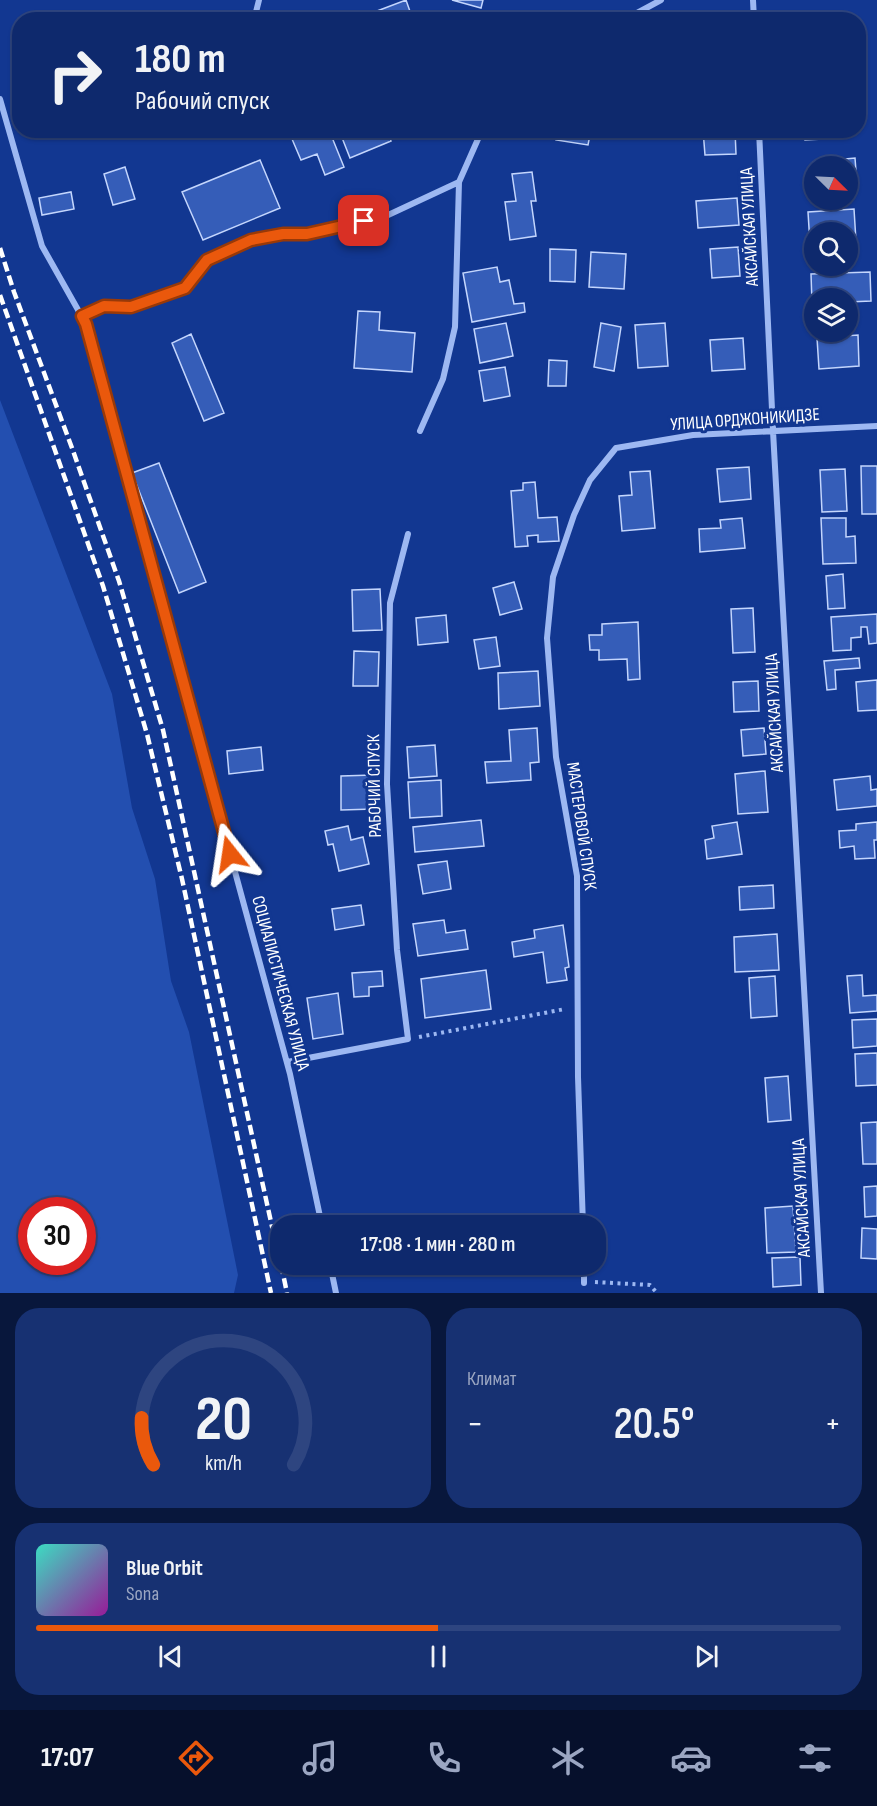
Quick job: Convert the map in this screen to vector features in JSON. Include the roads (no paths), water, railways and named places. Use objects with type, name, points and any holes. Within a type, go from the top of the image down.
[{"type":"street","points":[[639,12],[661,0]]},
{"type":"street","name":"СОЦИАЛИСТИЧЕСКАЯ УЛИЦА","points":[[0,99],[42,246],[86,324],[287,1062],[320,1215]]},
{"type":"street","points":[[420,431],[443,379],[454,327],[459,182],[478,138]]},
{"type":"street","name":"АКСАЙСКАЯ УЛИЦА","points":[[759,138],[773,431],[821,1293]]},
{"type":"street","points":[[82,316],[104,306],[131,307],[185,288],[207,260],[251,240],[283,234],[307,234],[386,216],[459,182]]},
{"type":"street","name":"УЛИЦА ОРДЖОНИКИДЗЕ","points":[[616,448],[693,435],[877,426]]},
{"type":"street","name":"МАСТЕРОВОЙ СПУСК","points":[[583,1215],[577,876],[556,757],[547,638],[553,577],[574,516],[590,480],[616,448]]},
{"type":"street","name":"РАБОЧИЙ СПУСК","points":[[287,1062],[408,1039],[397,950],[387,784],[390,603],[408,534]]},
{"type":"street","points":[[332,1275],[336,1293]]},
{"type":"street","points":[[584,1275],[584,1283]]},
{"type":"railway","points":[[0,248],[119,581],[163,730],[270,1217]]},
{"type":"railway","points":[[0,295],[103,586],[147,734],[182,879],[271,1293]]},
{"type":"railway","points":[[283,1275],[287,1293]]}]
